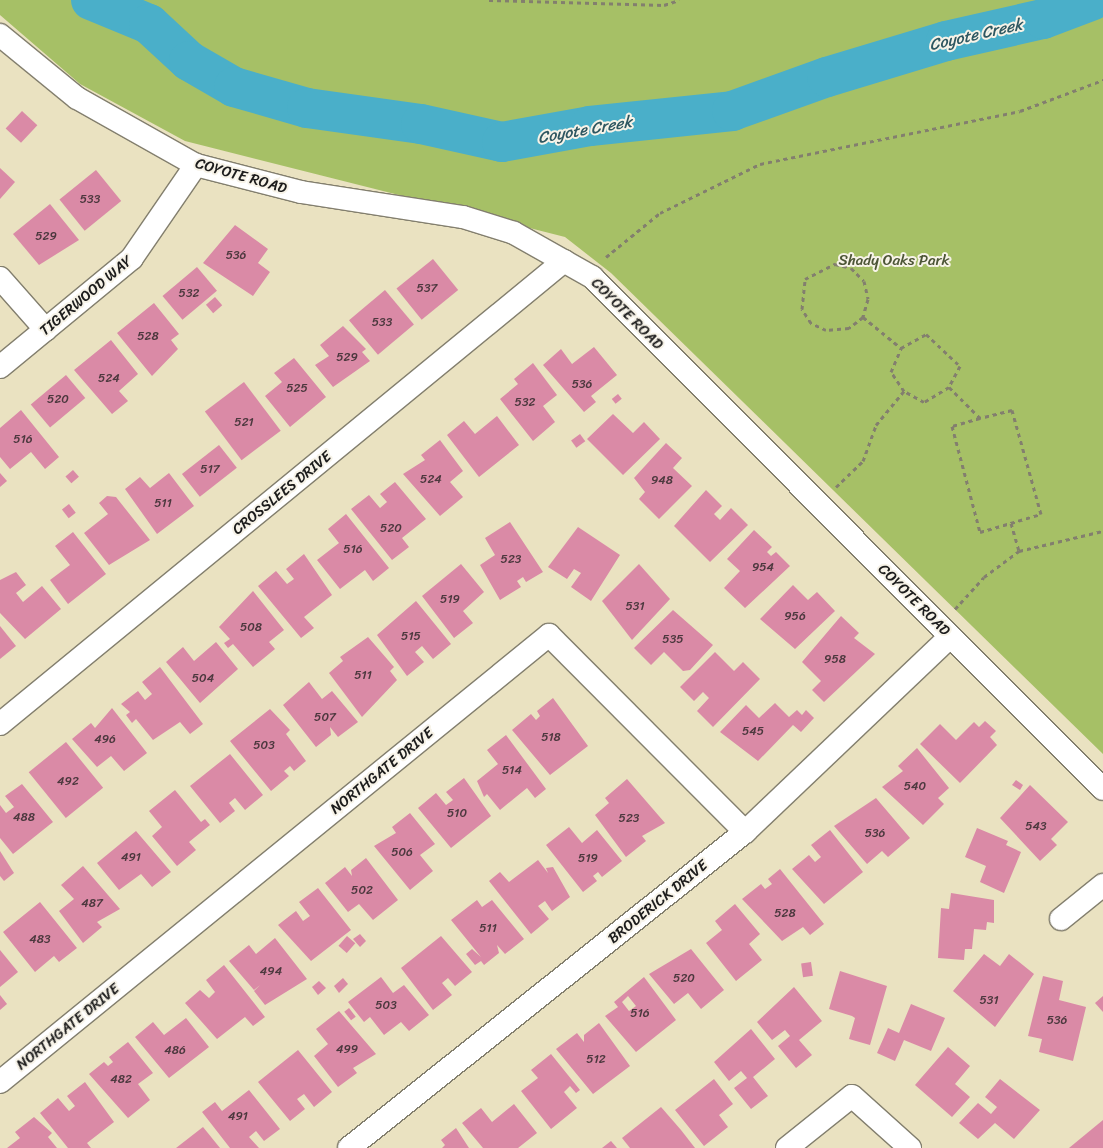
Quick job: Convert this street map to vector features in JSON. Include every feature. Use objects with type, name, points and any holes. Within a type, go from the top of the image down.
[{"type":"street","name":"COYOTE ROAD","points":[[0,35],[77,98],[196,165],[301,192],[463,217],[514,233],[592,277],[1103,789]]},
{"type":"street","name":"TIGERWOOD WAY","points":[[0,367],[132,258],[196,165]]},
{"type":"street","name":"CROSSLEES DRIVE","points":[[0,724],[564,261]]},
{"type":"street","points":[[0,278],[46,330]]},
{"type":"street","name":"NORTHGATE DRIVE","points":[[0,1082],[549,635],[745,832]]},
{"type":"street","name":"BRODERICK DRIVE","points":[[349,1148],[745,832],[950,637]]},
{"type":"street","points":[[1060,919],[1103,885]]},
{"type":"street","points":[[786,1148],[852,1096],[910,1148]]},
{"type":"path","points":[[490,0],[664,5],[679,0]]},
{"type":"path","points":[[606,257],[660,213],[760,164],[1020,111],[1103,80]]},
{"type":"path","points":[[835,264],[851,268],[864,281],[868,299],[864,318],[849,328],[826,330],[811,323],[802,309],[805,279],[835,264]]},
{"type":"path","points":[[864,318],[901,348]]},
{"type":"path","points":[[926,334],[960,366],[949,386],[924,402],[904,391],[891,372],[901,348],[926,334]]},
{"type":"path","points":[[949,386],[980,418]]},
{"type":"path","points":[[836,487],[863,461],[876,425],[904,391]]},
{"type":"path","points":[[1012,410],[1041,514],[980,532],[952,426],[980,418],[1012,410]]},
{"type":"path","points":[[1011,523],[1019,551]]},
{"type":"path","points":[[956,609],[984,577],[1019,551],[1103,531]]},
{"type":"green space","name":"Shady Oaks Park","points":[[0,0],[1103,0],[1103,754],[611,273],[565,237],[185,141],[80,84],[0,15]]},
{"type":"building","points":[[22,111],[37,125],[21,143],[6,129]]},
{"type":"building","points":[[0,168],[15,182],[0,199]]},
{"type":"building","points":[[96,170],[121,201],[85,231],[59,200]]},
{"type":"building","points":[[50,204],[79,240],[39,265],[13,234]]},
{"type":"building","points":[[235,225],[268,249],[258,263],[270,272],[253,296],[203,263]]},
{"type":"building","points":[[433,259],[458,290],[422,320],[396,289]]},
{"type":"building","points":[[197,267],[217,291],[182,320],[163,296]]},
{"type":"building","points":[[385,290],[414,324],[378,355],[349,320]]},
{"type":"building","points":[[215,297],[222,305],[213,313],[206,305]]},
{"type":"building","points":[[154,303],[179,334],[171,340],[178,349],[152,376],[117,333]]},
{"type":"building","points":[[343,326],[366,349],[362,352],[370,361],[333,387],[315,365],[329,356],[320,345]]},
{"type":"building","points":[[111,340],[138,374],[119,391],[128,401],[112,414],[74,370]]},
{"type":"building","points":[[594,347],[617,375],[591,396],[596,402],[584,412],[543,365],[561,349],[572,364]]},
{"type":"building","points":[[294,358],[326,397],[290,427],[265,396],[282,382],[274,373]]},
{"type":"building","points":[[533,363],[557,395],[543,406],[555,422],[533,441],[500,399],[518,384],[514,379]]},
{"type":"building","points":[[66,375],[85,398],[50,428],[31,405]]},
{"type":"building","points":[[244,382],[281,431],[242,460],[205,411]]},
{"type":"building","points":[[618,394],[622,399],[616,404],[612,399]]},
{"type":"building","points":[[21,410],[59,457],[45,469],[31,452],[10,469],[0,457],[0,428]]},
{"type":"building","points":[[613,414],[633,433],[644,422],[660,439],[623,475],[587,439]]},
{"type":"building","points":[[497,416],[519,445],[479,477],[447,435],[464,421],[475,434]]},
{"type":"building","points":[[580,434],[585,441],[576,448],[571,440]]},
{"type":"building","points":[[440,440],[463,471],[450,482],[463,497],[440,516],[403,474],[425,460],[421,455]]},
{"type":"building","points":[[666,443],[682,458],[673,468],[692,486],[659,519],[639,499],[645,492],[634,478]]},
{"type":"building","points":[[219,445],[237,468],[200,497],[182,474]]},
{"type":"building","points":[[73,470],[79,477],[71,483],[65,477]]},
{"type":"building","points":[[0,473],[7,481],[0,487]]},
{"type":"building","points":[[169,473],[194,506],[157,534],[125,489],[140,477],[150,488]]},
{"type":"building","points":[[395,482],[426,519],[402,538],[409,547],[392,560],[351,509],[369,495],[380,508],[387,502],[380,494]]},
{"type":"building","points":[[706,490],[722,506],[714,514],[720,520],[731,508],[748,525],[710,562],[674,526]]},
{"type":"building","points":[[107,496],[116,497],[150,540],[109,565],[84,533],[108,514],[99,503]]},
{"type":"building","points":[[69,504],[76,513],[69,518],[62,510]]},
{"type":"building","points":[[346,514],[389,568],[373,581],[365,570],[340,589],[317,560],[339,543],[328,529]]},
{"type":"building","points":[[510,522],[543,572],[526,582],[523,577],[517,581],[521,587],[500,600],[480,565],[495,555],[485,538]]},
{"type":"building","points":[[578,527],[620,555],[591,601],[571,587],[581,573],[574,569],[567,579],[548,567]]},
{"type":"building","points":[[754,530],[772,547],[767,552],[771,556],[776,552],[790,566],[745,608],[724,588],[740,571],[727,559]]},
{"type":"building","points":[[73,532],[106,574],[68,604],[50,580],[70,565],[55,546]]},
{"type":"building","points":[[304,554],[332,595],[304,617],[314,628],[301,638],[258,586],[276,571],[287,584],[294,579],[286,569]]},
{"type":"building","points":[[461,564],[484,592],[463,611],[473,623],[454,638],[422,596]]},
{"type":"building","points":[[639,564],[670,599],[632,640],[602,601]]},
{"type":"building","points":[[16,572],[26,585],[16,593],[23,602],[42,586],[61,609],[25,639],[0,613],[0,580]]},
{"type":"building","points":[[793,585],[808,600],[817,592],[835,611],[795,649],[760,619]]},
{"type":"building","points":[[253,591],[284,630],[269,642],[275,649],[253,667],[233,644],[228,648],[224,643],[230,639],[219,627]]},
{"type":"building","points":[[416,601],[451,644],[433,659],[422,646],[415,652],[424,662],[407,676],[377,635]]},
{"type":"building","points":[[673,610],[713,645],[690,670],[683,671],[664,652],[651,665],[634,648]]},
{"type":"building","points":[[841,616],[859,633],[854,638],[875,654],[824,702],[812,690],[821,681],[802,662]]},
{"type":"building","points":[[0,626],[16,646],[0,659]]},
{"type":"building","points":[[368,637],[394,667],[390,671],[397,680],[362,717],[329,673],[343,661],[340,657]]},
{"type":"building","points":[[216,642],[238,669],[200,703],[166,662],[183,647],[194,661]]},
{"type":"building","points":[[715,652],[734,671],[743,662],[760,679],[713,727],[697,711],[709,698],[703,692],[694,701],[680,687]]},
{"type":"building","points":[[160,667],[203,724],[190,734],[180,722],[153,740],[136,719],[132,723],[126,715],[130,712],[121,704],[138,691],[145,700],[152,694],[142,682]]},
{"type":"building","points":[[309,682],[322,699],[332,691],[358,722],[338,737],[330,727],[331,735],[316,747],[283,705]]},
{"type":"building","points":[[553,698],[588,746],[550,775],[512,730],[531,714],[536,720],[540,716],[537,711]]},
{"type":"building","points":[[775,703],[789,717],[797,710],[802,715],[806,710],[814,718],[801,732],[793,725],[758,761],[720,732],[746,705],[759,718]]},
{"type":"building","points":[[112,708],[147,753],[124,771],[111,756],[97,767],[72,739],[91,723],[95,728]]},
{"type":"building","points":[[270,709],[290,730],[286,734],[306,761],[294,771],[290,766],[284,771],[289,776],[271,791],[230,741]]},
{"type":"building","points":[[985,721],[996,731],[990,737],[997,745],[960,783],[920,744],[940,724],[956,740],[974,722],[979,727]]},
{"type":"building","points":[[506,735],[546,789],[535,798],[527,788],[500,810],[487,794],[484,797],[477,781],[498,764],[487,750]]},
{"type":"building","points":[[66,742],[103,788],[66,818],[29,772]]},
{"type":"building","points":[[917,748],[949,788],[938,798],[944,804],[923,825],[882,787],[903,771],[898,766]]},
{"type":"building","points":[[230,754],[263,795],[245,810],[235,798],[229,803],[235,811],[220,823],[190,786]]},
{"type":"building","points":[[464,778],[491,816],[451,848],[418,808],[436,793],[446,805],[453,800],[446,792]]},
{"type":"building","points":[[627,779],[665,823],[642,836],[646,841],[626,857],[595,815],[609,803],[605,798]]},
{"type":"building","points":[[1016,780],[1023,785],[1020,790],[1012,785]]},
{"type":"building","points":[[22,784],[53,822],[13,854],[0,838],[0,805],[6,813],[14,807],[5,796]]},
{"type":"building","points":[[1030,785],[1068,822],[1051,839],[1057,845],[1040,861],[1000,818]]},
{"type":"building","points":[[175,790],[201,822],[205,819],[210,825],[189,842],[196,850],[177,866],[152,836],[162,827],[149,811]]},
{"type":"building","points":[[876,798],[910,838],[888,857],[882,851],[867,864],[834,826]]},
{"type":"building","points":[[410,813],[435,844],[420,855],[433,871],[410,890],[374,846],[396,833],[392,827]]},
{"type":"building","points":[[569,827],[582,843],[597,830],[622,861],[602,877],[598,872],[593,876],[597,881],[583,892],[546,845]]},
{"type":"building","points":[[977,828],[1008,841],[1006,845],[1021,852],[1004,893],[980,882],[986,866],[965,857]]},
{"type":"building","points":[[830,830],[863,872],[824,904],[792,869],[809,855],[815,862],[821,857],[811,845]]},
{"type":"building","points":[[136,831],[171,872],[152,887],[141,874],[119,890],[97,863]]},
{"type":"building","points":[[0,851],[14,873],[4,881],[0,876]]},
{"type":"building","points":[[366,858],[398,900],[373,920],[359,904],[348,912],[325,883],[345,867],[352,876],[351,870]]},
{"type":"building","points":[[538,860],[548,873],[546,868],[553,867],[570,897],[552,911],[545,901],[538,906],[549,919],[531,934],[489,881],[500,872],[509,882]]},
{"type":"building","points":[[83,866],[120,909],[97,922],[102,927],[83,943],[59,911],[74,899],[61,885]]},
{"type":"building","points":[[780,869],[824,924],[810,935],[803,927],[782,941],[742,899],[761,884],[765,889],[772,884],[768,879]]},
{"type":"building","points":[[318,888],[351,930],[311,961],[278,925],[296,911],[303,921],[310,916],[299,902]]},
{"type":"building","points":[[951,893],[994,900],[994,923],[987,922],[986,930],[974,929],[972,949],[965,949],[964,960],[938,958],[941,908],[949,909]]},
{"type":"building","points":[[477,900],[482,907],[492,900],[524,939],[505,954],[497,945],[499,953],[484,965],[481,961],[475,965],[466,954],[472,949],[481,957],[451,920]]},
{"type":"building","points":[[40,902],[77,948],[59,962],[54,956],[35,972],[3,932]]},
{"type":"building","points":[[735,904],[760,934],[749,944],[762,960],[736,981],[706,943],[722,930],[715,921]]},
{"type":"building","points":[[360,934],[366,941],[360,947],[353,939]]},
{"type":"building","points":[[347,936],[355,943],[347,953],[338,946]]},
{"type":"building","points":[[441,936],[472,972],[455,986],[448,978],[442,983],[452,995],[433,1010],[401,968]]},
{"type":"building","points":[[275,938],[307,979],[265,1005],[254,991],[260,985],[254,990],[229,961],[249,945],[256,954]]},
{"type":"building","points":[[691,949],[724,990],[701,1009],[688,993],[674,1004],[649,974]]},
{"type":"building","points":[[0,950],[18,972],[0,987]]},
{"type":"building","points":[[984,954],[1000,966],[1009,954],[1034,974],[995,1027],[953,991]]},
{"type":"building","points":[[811,962],[813,976],[803,977],[801,963]]},
{"type":"building","points":[[224,965],[265,1017],[253,1026],[245,1017],[217,1039],[185,1003],[200,990],[209,998],[215,992],[206,980]]},
{"type":"building","points":[[840,971],[887,986],[870,1045],[849,1039],[855,1018],[829,1009]]},
{"type":"building","points":[[1043,976],[1063,981],[1059,1000],[1086,1007],[1073,1061],[1039,1052],[1042,1039],[1028,1036]]},
{"type":"building","points":[[381,977],[393,993],[404,985],[429,1015],[409,1031],[401,1022],[384,1035],[370,1017],[364,1022],[348,1002]]},
{"type":"building","points":[[644,977],[676,1020],[636,1052],[605,1016],[618,1007],[614,1002]],"holes":[[[628,996],[636,1006],[629,1011],[622,1002]]]},
{"type":"building","points":[[343,978],[348,984],[339,993],[334,986]]},
{"type":"building","points":[[319,981],[326,988],[318,995],[312,987]]},
{"type":"building","points":[[794,987],[822,1021],[799,1040],[812,1055],[796,1068],[778,1046],[790,1036],[785,1030],[772,1040],[757,1022]]},
{"type":"building","points":[[0,995],[7,1004],[0,1010]]},
{"type":"building","points":[[1103,996],[1103,1012],[1095,1003]]},
{"type":"building","points":[[911,1004],[945,1018],[931,1051],[904,1040],[895,1061],[877,1053],[888,1028],[899,1033]]},
{"type":"building","points":[[349,1008],[356,1017],[351,1020],[344,1012]]},
{"type":"building","points":[[339,1011],[376,1054],[353,1068],[357,1073],[338,1087],[314,1056],[328,1044],[316,1029]]},
{"type":"building","points":[[186,1018],[209,1047],[169,1078],[135,1037],[153,1022],[164,1035]]},
{"type":"building","points":[[599,1023],[630,1066],[593,1094],[556,1049],[577,1033],[584,1042],[584,1035]]},
{"type":"building","points":[[751,1029],[775,1059],[753,1077],[768,1096],[751,1109],[734,1088],[747,1078],[741,1071],[729,1081],[714,1062]]},
{"type":"building","points":[[128,1042],[153,1073],[138,1084],[150,1100],[128,1118],[89,1074],[104,1062],[108,1066],[113,1062],[109,1057]]},
{"type":"building","points":[[948,1047],[970,1066],[955,1084],[970,1097],[952,1117],[915,1085]]},
{"type":"building","points":[[298,1050],[332,1092],[314,1107],[304,1094],[297,1099],[305,1109],[290,1121],[258,1082]]},
{"type":"building","points":[[551,1054],[580,1090],[576,1093],[570,1086],[564,1092],[577,1108],[551,1129],[521,1091],[538,1078],[531,1070]]},
{"type":"building","points":[[714,1079],[733,1104],[719,1115],[728,1127],[704,1146],[675,1110]]},
{"type":"building","points":[[1000,1079],[1040,1110],[1014,1139],[995,1123],[978,1139],[959,1123],[978,1103],[991,1114],[997,1107],[985,1097]]},
{"type":"building","points":[[85,1082],[114,1122],[87,1143],[91,1148],[68,1148],[40,1113],[58,1098],[69,1111],[75,1106],[67,1096]]},
{"type":"building","points":[[249,1090],[280,1129],[264,1141],[256,1131],[249,1137],[259,1148],[230,1148],[202,1112],[215,1102],[222,1111]]},
{"type":"building","points":[[514,1104],[537,1133],[518,1148],[483,1148],[462,1123],[481,1108],[492,1122]]},
{"type":"building","points":[[661,1107],[695,1148],[630,1148],[622,1138]]},
{"type":"building","points":[[34,1117],[52,1133],[48,1137],[57,1148],[7,1148],[20,1138],[15,1132]]},
{"type":"building","points":[[1103,1120],[1103,1148],[1069,1148]]},
{"type":"building","points":[[203,1127],[220,1148],[176,1148]]},
{"type":"building","points":[[456,1128],[469,1148],[442,1148],[445,1145],[441,1140]]},
{"type":"building","points":[[611,1141],[617,1148],[602,1148]]},
{"type":"waterway","name":"Coyote Creek","points":[[91,0],[149,24],[189,61],[234,87],[307,108],[421,124],[502,142],[590,126],[732,111],[827,77],[946,41],[1043,19],[1093,0]]}]
